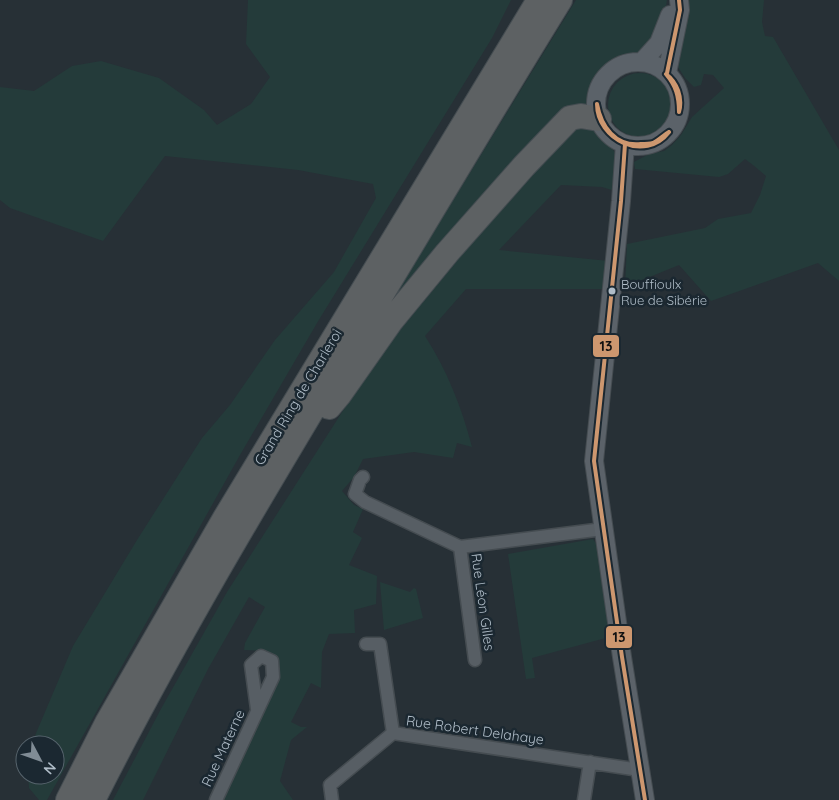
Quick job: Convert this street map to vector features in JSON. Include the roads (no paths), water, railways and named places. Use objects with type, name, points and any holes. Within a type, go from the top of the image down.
[{"type":"highway","name":"Grand Ring de Charleroi","points":[[68,800],[112,715],[220,526],[539,0]]},
{"type":"highway","name":"Grand Ring de Charleroi","points":[[93,800],[170,654],[282,460],[560,0]]},
{"type":"highway","points":[[282,460],[339,395],[391,321],[447,253],[524,166],[570,118],[581,116],[599,119]]},
{"type":"street","points":[[642,62],[659,43],[674,0]]},
{"type":"street","points":[[667,73],[680,10],[679,0]]},
{"type":"street","points":[[642,62],[655,66],[667,73],[677,88],[680,97],[680,111],[675,125],[666,136],[653,143],[639,146],[625,144],[607,132],[599,119],[597,98],[605,79],[621,66],[642,62]]},
{"type":"street","points":[[625,144],[621,201],[594,460],[645,800]]},
{"type":"street","points":[[363,477],[360,480],[356,494],[365,502],[460,547],[603,529]]},
{"type":"street","name":"Rue Léon Gilles","points":[[460,547],[475,660]]},
{"type":"street","points":[[366,644],[380,644],[393,733]]},
{"type":"street","name":"Rue Materne","points":[[216,800],[258,709]]},
{"type":"street","name":"Rue Robert Delahaye","points":[[332,800],[330,785],[393,733],[634,769],[640,768]]},
{"type":"street","points":[[584,800],[590,762]]},
{"type":"place","name":"Bouffioulx Rue de Sibérie","points":[[612,291]]}]
